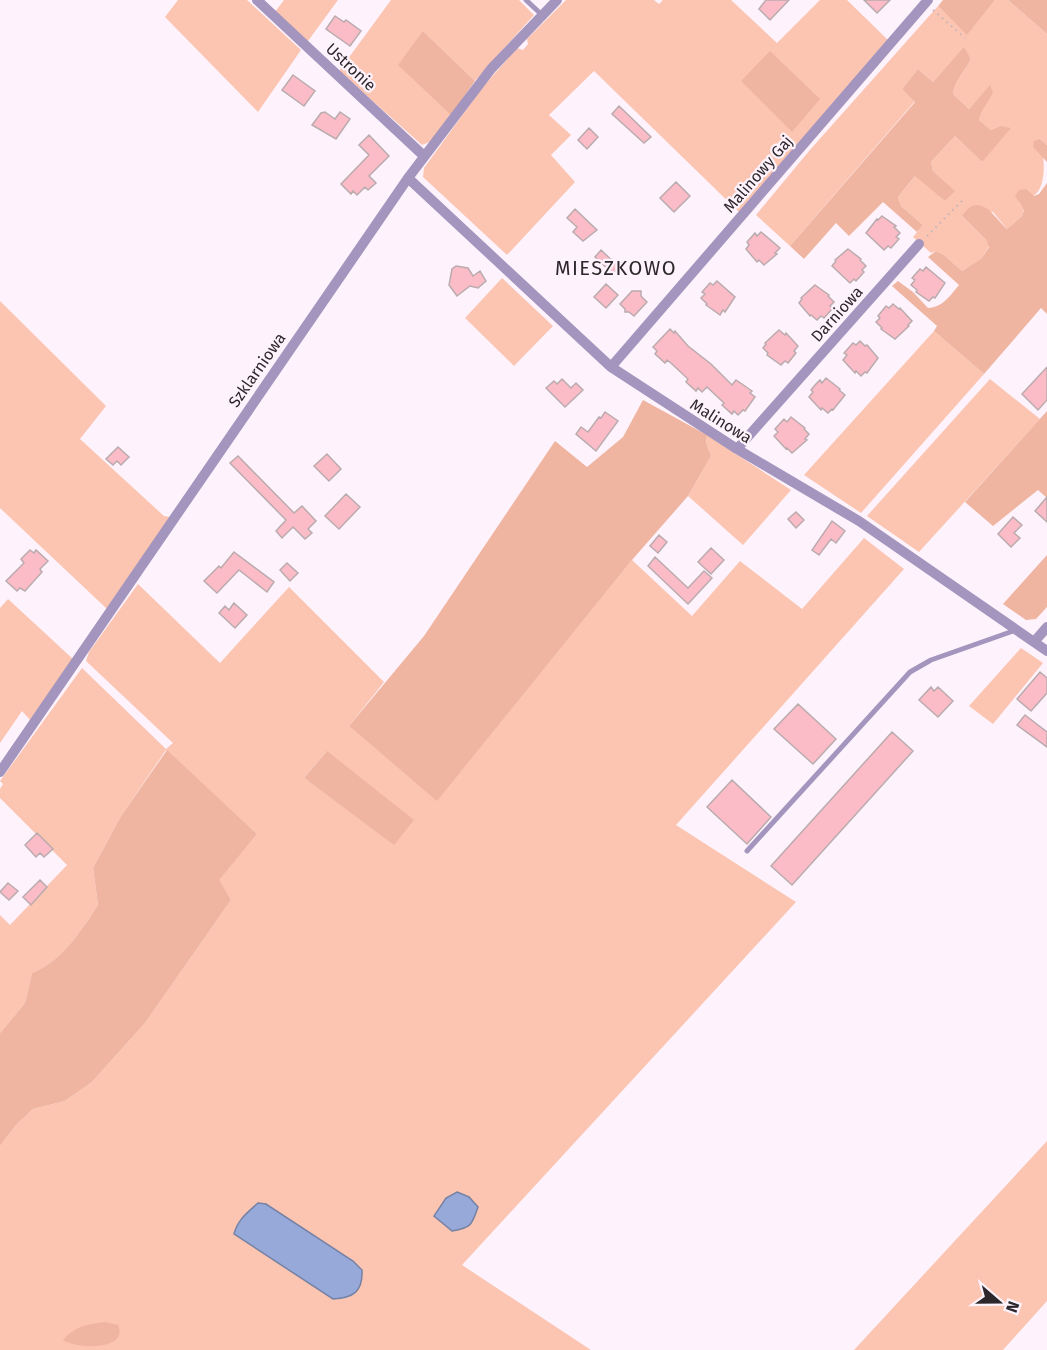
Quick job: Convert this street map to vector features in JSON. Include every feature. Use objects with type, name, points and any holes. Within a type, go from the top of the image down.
[{"type":"street","name":"Ustronie","points":[[257,0],[424,156]]},
{"type":"street","name":"Szklarniowa","points":[[0,772],[408,178],[491,69],[557,0]]},
{"type":"street","name":"Malinowy Gaj","points":[[611,367],[925,1]]},
{"type":"street","name":"Malinowa","points":[[408,178],[611,367],[737,449],[859,520],[1047,651]]},
{"type":"street","name":"Darniowa","points":[[737,449],[919,244]]},
{"type":"street","points":[[1034,642],[1047,627]]},
{"type":"lane","points":[[526,0],[542,15]]},
{"type":"lane","points":[[747,851],[910,672],[931,660],[1018,630]]},
{"type":"path","points":[[925,1],[965,38]]},
{"type":"path","points":[[919,244],[962,201]]},
{"type":"shaded area","points":[[178,0],[247,0],[301,50],[258,112],[165,17]]},
{"type":"shaded area","points":[[284,0],[338,0],[308,41],[275,12]]},
{"type":"shaded area","points":[[391,0],[519,0],[534,15],[475,81],[423,31],[451,115],[432,141],[422,145],[339,71]]},
{"type":"shaded area","points":[[566,0],[654,0],[659,4],[663,0],[731,0],[777,43],[820,0],[847,0],[888,40],[739,212],[594,71],[549,115],[571,135],[551,155],[575,182],[507,255],[423,177],[424,168],[482,88],[517,48],[523,50],[528,44],[527,39]]},
{"type":"shaded area","points":[[943,0],[995,0],[967,35],[938,6]]},
{"type":"shaded area","points":[[995,0],[1008,0],[1047,34],[1047,145],[1040,139],[1044,163],[1041,187],[1033,196],[1027,189],[1019,203],[1024,209],[1022,216],[1007,229],[993,212],[962,216],[989,246],[982,258],[962,271],[944,255],[936,251],[931,253],[913,237],[923,225],[901,206],[898,197],[916,175],[945,201],[954,191],[933,171],[931,162],[955,136],[982,162],[1000,126],[991,130],[979,120],[990,86],[969,109],[953,94],[958,80],[971,59],[964,48],[933,82],[918,69],[902,89],[915,101],[790,246],[756,215],[809,151],[938,6],[967,34]]},
{"type":"shaded area","points":[[1008,0],[1047,0],[1047,34]]},
{"type":"shaded area","points":[[423,31],[475,81],[451,115],[398,65]]},
{"type":"shaded area","points":[[964,47],[971,59],[958,80],[953,94],[969,109],[990,85],[993,93],[979,120],[991,130],[1000,126],[1011,128],[982,162],[955,136],[931,162],[933,171],[955,191],[945,201],[915,176],[898,197],[901,206],[923,225],[917,232],[883,202],[849,236],[836,223],[804,259],[790,246],[915,102],[902,89],[918,69],[933,82]]},
{"type":"shaded area","points":[[770,51],[820,99],[792,132],[741,81]]},
{"type":"shaded area","points":[[1040,139],[1047,145],[1047,162],[1033,147],[1034,141]]},
{"type":"shaded area","points":[[1047,183],[1047,314],[1041,308],[984,374],[934,331],[937,326],[892,286],[898,281],[913,292],[928,308],[942,303],[959,285],[928,257],[936,251],[962,271],[982,258],[989,247],[986,240],[962,216],[968,209],[974,205],[986,208],[1007,229],[1022,216],[1024,210],[1015,196],[1019,190],[1027,189],[1034,196],[1039,194]]},
{"type":"shaded area","points":[[502,278],[553,326],[514,366],[465,318]]},
{"type":"shaded area","points":[[0,301],[106,406],[80,439],[164,516],[170,517],[107,609],[0,508]]},
{"type":"shaded area","points":[[934,331],[984,374],[861,513],[804,475]]},
{"type":"shaded area","points":[[990,379],[1040,419],[919,552],[867,516]]},
{"type":"shaded area","points":[[643,400],[707,435],[706,442],[711,456],[688,496],[632,560],[437,801],[349,726],[424,636],[555,441],[587,467],[623,437]]},
{"type":"shaded area","points":[[1047,411],[1047,498],[1038,490],[993,526],[965,502]]},
{"type":"shaded area","points":[[707,435],[791,490],[743,545],[688,496],[711,456],[706,442]]},
{"type":"shaded area","points":[[864,538],[904,569],[676,825],[796,902],[462,1265],[591,1350],[0,1350],[0,1146],[16,1125],[33,1109],[65,1101],[92,1082],[145,1023],[231,900],[218,880],[257,834],[166,750],[121,816],[93,868],[98,905],[62,953],[32,973],[25,1003],[0,1033],[0,915],[10,925],[67,865],[0,798],[0,789],[3,784],[0,781],[82,668],[166,749],[173,743],[86,661],[89,652],[138,584],[220,663],[289,587],[384,682],[349,726],[437,800],[632,560],[692,616],[740,561],[802,609]],"holes":[[[326,752],[394,844],[304,778]],[[258,1203],[356,1293],[347,1298],[333,1299],[251,1210]]]},
{"type":"shaded area","points":[[1047,555],[1047,607],[1036,619],[1026,620],[1003,604]]},
{"type":"shaded area","points":[[8,599],[73,659],[30,720],[22,711],[0,743],[0,608]]},
{"type":"shaded area","points":[[1021,648],[1043,663],[993,724],[969,706]]},
{"type":"shaded area","points":[[167,750],[257,834],[219,880],[231,900],[145,1023],[92,1082],[65,1101],[33,1109],[16,1125],[0,1146],[0,1033],[25,1003],[32,973],[62,953],[98,905],[93,868],[121,816]]},
{"type":"shaded area","points":[[327,751],[414,820],[394,845],[304,778]]},
{"type":"shaded area","points":[[1047,1141],[1047,1301],[1003,1350],[854,1350]]},
{"type":"shaded area","points":[[105,1322],[118,1325],[119,1333],[110,1343],[90,1346],[63,1340],[77,1329]]},
{"type":"water","points":[[457,1192],[469,1197],[478,1207],[470,1225],[452,1231],[434,1216],[446,1198]]},
{"type":"water","points":[[258,1203],[266,1204],[353,1261],[362,1270],[359,1289],[346,1297],[333,1299],[234,1234],[240,1220]]},
{"type":"building","points":[[766,0],[789,0],[770,20],[759,9]]},
{"type":"building","points":[[864,0],[890,0],[877,13]]},
{"type":"building","points":[[335,16],[344,22],[346,20],[361,31],[350,46],[326,29]]},
{"type":"building","points":[[293,75],[315,91],[304,106],[282,90]]},
{"type":"building","points":[[619,106],[651,137],[644,143],[612,114]]},
{"type":"building","points":[[325,112],[335,119],[340,112],[350,119],[336,139],[312,125],[321,113]]},
{"type":"building","points":[[589,128],[598,137],[587,149],[578,140]]},
{"type":"building","points":[[369,135],[389,156],[369,176],[376,183],[368,190],[365,187],[357,195],[353,191],[351,194],[341,184],[369,155],[359,145]]},
{"type":"building","points":[[676,182],[690,196],[674,212],[660,198]]},
{"type":"building","points":[[575,209],[597,230],[583,241],[573,232],[577,227],[567,218]]},
{"type":"building","points":[[882,216],[896,226],[894,227],[900,233],[896,237],[899,239],[891,248],[888,246],[884,250],[866,233]]},
{"type":"building","points":[[761,232],[780,248],[775,253],[777,254],[764,265],[759,260],[757,262],[746,249],[749,245],[747,242],[755,233],[757,236]]},
{"type":"building","points":[[848,249],[866,266],[856,281],[854,279],[850,283],[832,266],[835,260]]},
{"type":"building","points":[[601,250],[619,267],[613,274],[595,257]]},
{"type":"building","points":[[456,266],[468,268],[473,276],[480,271],[486,281],[478,288],[470,286],[457,296],[449,285],[452,269]]},
{"type":"building","points":[[926,267],[945,283],[935,298],[929,301],[916,292],[917,290],[911,285],[915,280],[912,278],[920,269],[923,271]]},
{"type":"building","points":[[717,281],[735,297],[725,312],[723,310],[720,315],[706,305],[701,298],[705,294],[702,292],[710,283],[713,285]]},
{"type":"building","points":[[606,284],[618,295],[606,308],[594,297]]},
{"type":"building","points":[[815,285],[829,295],[834,302],[830,306],[833,308],[824,318],[821,316],[817,320],[810,316],[799,303],[801,298]]},
{"type":"building","points":[[632,291],[641,291],[641,296],[647,302],[634,316],[625,312],[620,304]]},
{"type":"building","points":[[893,304],[912,321],[895,339],[881,329],[876,322],[886,306],[889,308]]},
{"type":"building","points":[[670,329],[674,333],[675,331],[688,346],[732,385],[736,380],[752,391],[750,393],[755,397],[745,411],[743,410],[738,415],[734,411],[732,414],[707,387],[702,392],[698,388],[696,391],[686,382],[688,379],[672,364],[667,360],[665,363],[655,354],[657,351],[653,347]]},
{"type":"building","points":[[779,330],[785,335],[786,333],[798,346],[794,351],[796,353],[788,363],[785,361],[781,365],[767,355],[768,353],[763,348],[765,343]]},
{"type":"building","points":[[860,341],[865,346],[867,345],[878,358],[867,373],[861,376],[843,360],[847,355],[844,353],[853,343],[856,345]]},
{"type":"building","points":[[1047,367],[1047,400],[1038,410],[1022,394]]},
{"type":"building","points":[[826,378],[845,395],[828,413],[822,408],[821,410],[809,397],[815,385],[820,380],[822,383]]},
{"type":"building","points":[[562,379],[571,388],[576,383],[583,390],[565,407],[546,388],[554,381],[557,384]]},
{"type":"building","points":[[605,412],[618,421],[596,451],[576,434],[581,427],[588,432]]},
{"type":"building","points":[[791,417],[809,434],[805,439],[807,440],[792,453],[774,436],[778,432],[775,429],[784,419],[787,422]]},
{"type":"building","points":[[118,447],[129,457],[121,465],[117,461],[113,465],[106,459]]},
{"type":"building","points":[[327,454],[341,469],[329,481],[314,466]]},
{"type":"building","points":[[238,456],[294,513],[302,506],[316,521],[308,529],[312,533],[305,539],[293,527],[282,538],[276,531],[286,520],[230,463]]},
{"type":"building","points":[[346,494],[360,507],[339,529],[325,516]]},
{"type":"building","points":[[1047,497],[1047,522],[1035,511]]},
{"type":"building","points":[[796,512],[804,520],[796,528],[788,519]]},
{"type":"building","points":[[1013,517],[1022,525],[1014,533],[1020,538],[1011,547],[998,534]]},
{"type":"building","points":[[832,521],[845,531],[836,543],[831,539],[819,555],[812,550]]},
{"type":"building","points":[[659,535],[667,542],[658,553],[650,546]]},
{"type":"building","points":[[711,548],[724,560],[711,574],[698,562]]},
{"type":"building","points":[[30,550],[34,553],[36,550],[48,561],[40,569],[42,572],[25,591],[20,588],[17,591],[6,581],[24,563],[21,559]]},
{"type":"building","points":[[234,552],[274,582],[267,592],[239,570],[217,593],[204,581],[219,566],[221,568]]},
{"type":"building","points":[[655,557],[688,588],[704,571],[712,578],[688,604],[648,566]]},
{"type":"building","points":[[287,563],[298,573],[290,581],[280,570]]},
{"type":"building","points":[[234,603],[247,615],[235,628],[219,613],[225,606],[229,610]]},
{"type":"building","points":[[1040,672],[1047,678],[1047,693],[1031,711],[1017,699]]},
{"type":"building","points":[[931,687],[934,691],[938,687],[953,701],[938,717],[919,700]]},
{"type":"building","points":[[798,704],[836,739],[813,764],[774,729]]},
{"type":"building","points":[[1025,715],[1047,732],[1047,747],[1017,725]]},
{"type":"building","points":[[892,732],[913,751],[792,885],[771,866]]},
{"type":"building","points":[[732,780],[771,817],[747,844],[707,807]]},
{"type":"building","points":[[37,833],[53,849],[44,857],[40,853],[36,857],[25,845]]},
{"type":"building","points":[[40,880],[47,887],[31,905],[23,897]]},
{"type":"building","points":[[8,883],[18,891],[9,900],[0,892]]},
{"type":"district","name":"MIESZKOWO","points":[[616,268]]}]
